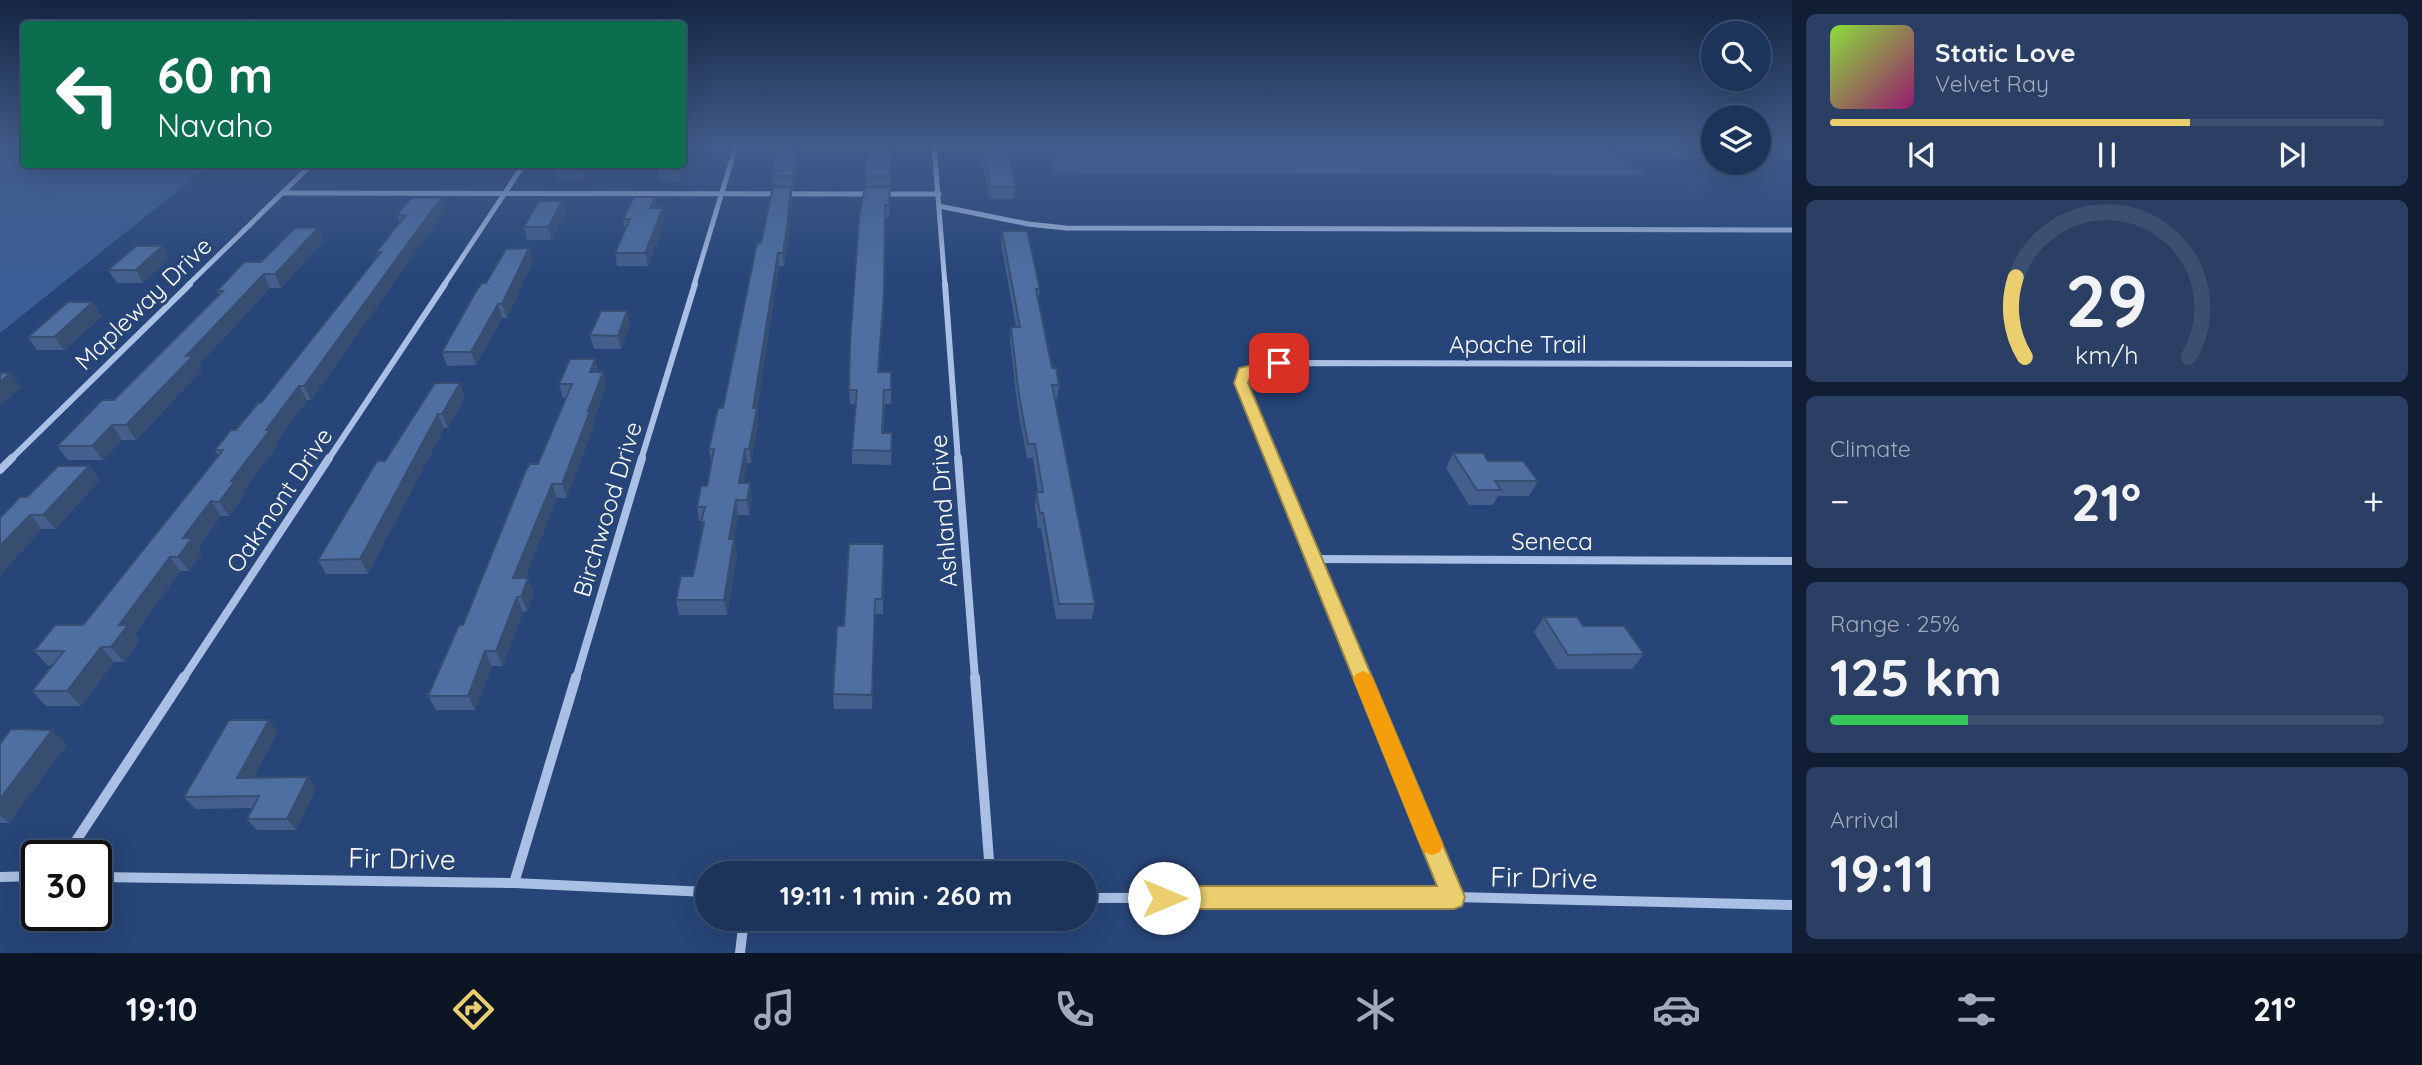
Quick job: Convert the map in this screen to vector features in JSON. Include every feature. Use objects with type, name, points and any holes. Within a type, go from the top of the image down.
[{"type":"street","name":"Mapleway Drive","points":[[0,470],[286,190]]},
{"type":"street","name":"Oakmont Drive","points":[[77,840],[507,190]]},
{"type":"street","name":"Birchwood Drive","points":[[514,883],[723,190]]},
{"type":"street","name":"Ashland Drive","points":[[939,190],[989,861]]},
{"type":"street","points":[[283,193],[939,194]]},
{"type":"street","points":[[939,206],[1028,224],[1066,228],[1792,230]]},
{"type":"street","name":"Apache Trail","points":[[1312,559],[1248,403],[1241,383],[1244,371],[1279,363],[1792,364]]},
{"type":"street","points":[[1312,559],[1454,897]]},
{"type":"street","name":"Seneca","points":[[1312,559],[1792,561]]},
{"type":"street","points":[[0,877],[21,876]]},
{"type":"street","name":"Fir Drive","points":[[112,877],[514,883],[695,891]]},
{"type":"street","name":"Fir Drive","points":[[1097,898],[1454,897],[1792,905]]},
{"type":"street","points":[[740,953],[743,931]]},
{"type":"shaded area","points":[[0,190],[178,190],[0,333]]},
{"type":"building","points":[[772,190],[791,190],[783,253],[778,253],[753,408],[757,408],[749,449],[745,449],[739,483],[750,483],[747,500],[736,500],[729,539],[734,539],[724,600],[676,600],[681,576],[693,576],[704,522],[701,522],[705,507],[697,507],[701,486],[707,486],[714,449],[709,449],[718,408],[723,408],[757,243],[761,243]]},
{"type":"building","points":[[864,190],[890,190],[889,205],[885,205],[884,294],[878,372],[891,372],[891,390],[884,390],[882,433],[892,433],[891,451],[852,450],[857,390],[849,390],[850,343],[859,218]]},
{"type":"building","points":[[634,197],[655,197],[650,208],[663,208],[645,253],[615,253],[630,219],[623,219]]},
{"type":"building","points":[[411,198],[441,198],[304,386],[299,386],[266,430],[270,430],[231,481],[235,481],[219,502],[211,501],[183,538],[192,538],[178,557],[170,557],[119,625],[128,625],[111,647],[101,647],[67,691],[32,691],[64,651],[34,651],[55,625],[83,625],[223,450],[215,450],[231,430],[236,430],[258,403],[261,403],[381,252],[376,252],[406,215],[397,215]]},
{"type":"building","points":[[539,201],[562,201],[548,227],[524,227]]},
{"type":"building","points":[[295,228],[318,228],[275,274],[264,274],[186,356],[193,356],[126,425],[112,425],[92,446],[57,446],[102,400],[114,400],[223,291],[217,291],[244,262],[261,262]]},
{"type":"building","points":[[1002,231],[1027,231],[1040,289],[1036,289],[1052,368],[1056,368],[1059,385],[1052,385],[1095,604],[1059,604],[1043,513],[1040,513],[1036,492],[1043,492],[1035,444],[1028,444],[1019,396],[1011,327],[1020,327]]},
{"type":"building","points":[[136,246],[162,246],[136,270],[108,270]]},
{"type":"building","points":[[529,248],[502,304],[498,304],[471,352],[442,352],[475,293],[482,283],[486,283],[506,249]]},
{"type":"building","points":[[68,302],[93,302],[54,337],[28,337]]},
{"type":"building","points":[[601,311],[627,311],[618,336],[590,335]]},
{"type":"building","points":[[570,359],[595,359],[590,372],[603,372],[562,484],[552,484],[513,578],[528,578],[521,597],[517,597],[496,651],[485,651],[468,696],[428,696],[459,625],[463,625],[526,470],[530,464],[538,464],[572,384],[559,384]]},
{"type":"building","points":[[0,373],[11,373],[0,382]]},
{"type":"building","points":[[435,383],[460,383],[442,414],[438,414],[360,559],[318,560],[377,461],[385,461]]},
{"type":"building","points":[[1453,453],[1483,453],[1488,461],[1523,461],[1538,481],[1495,481],[1501,490],[1477,490]]},
{"type":"building","points":[[58,466],[89,466],[43,515],[30,515],[0,546],[0,518],[20,497],[27,497]]},
{"type":"building","points":[[849,544],[884,544],[882,599],[875,599],[872,695],[833,694],[837,626],[844,626]]},
{"type":"building","points":[[1544,617],[1577,617],[1583,626],[1624,626],[1644,654],[1568,655]]},
{"type":"building","points":[[229,720],[269,720],[237,778],[308,777],[287,819],[247,819],[259,796],[184,797]]},
{"type":"building","points":[[11,729],[52,730],[0,799],[0,744]]},
{"type":"slow traffic","points":[[1363,679],[1432,845]]},
{"type":"route","points":[[1164,898],[1454,897],[1241,383],[1244,371],[1279,363]]}]
